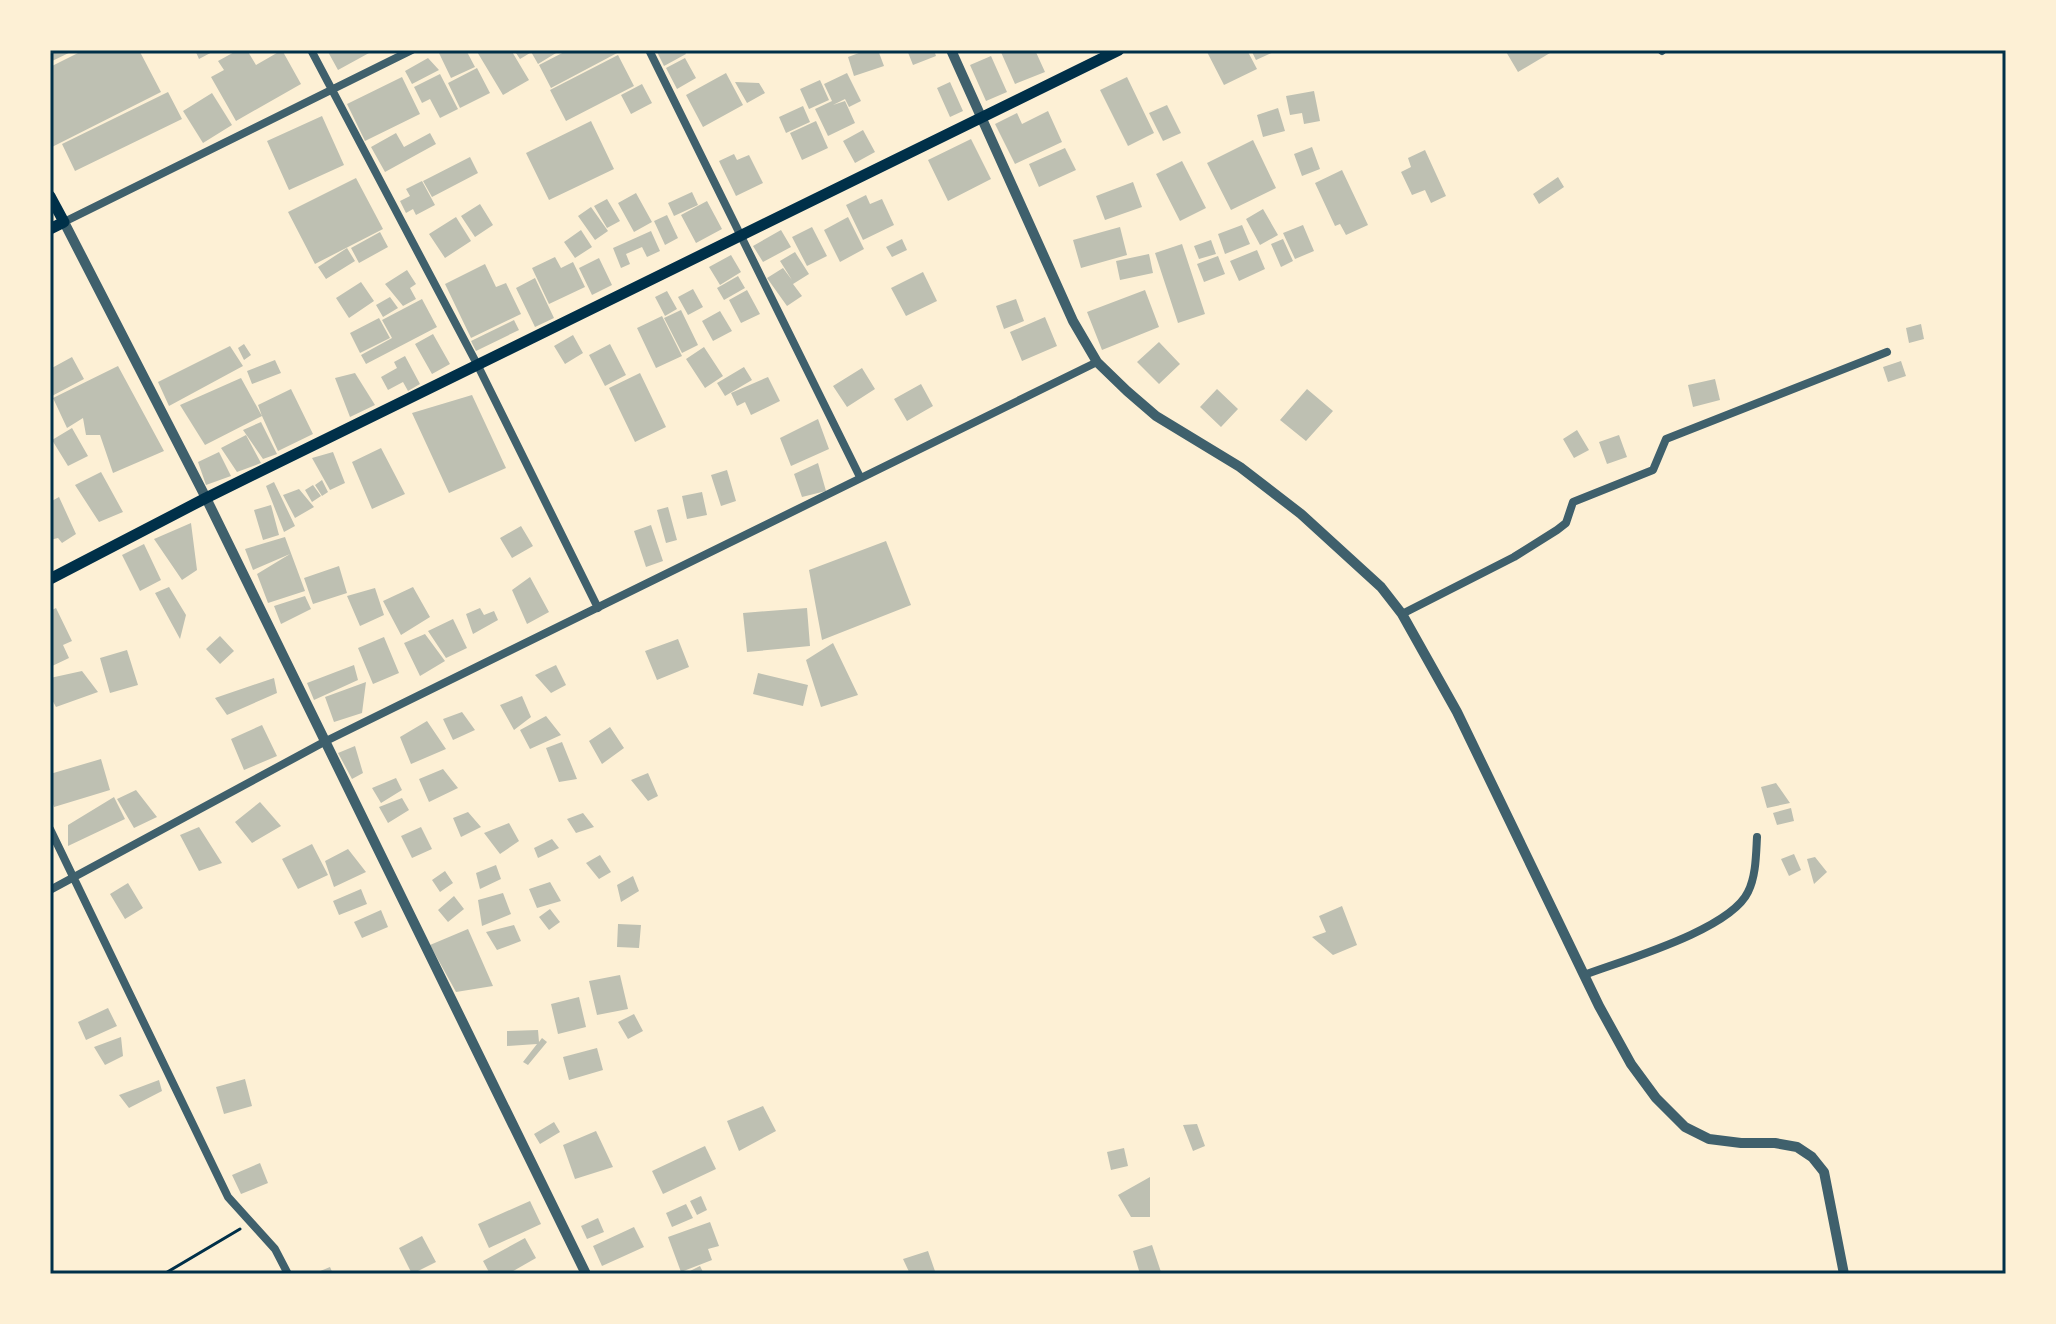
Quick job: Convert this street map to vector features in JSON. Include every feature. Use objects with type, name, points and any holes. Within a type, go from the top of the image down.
[{"type":"main road","points":[[50,579],[206,498],[1119,50]]},
{"type":"main road","points":[[50,196],[64,222],[50,229]]},
{"type":"street","points":[[311,50],[478,366],[598,608]]},
{"type":"street","points":[[412,50],[64,222],[206,498],[586,1274]]},
{"type":"street","points":[[649,50],[860,477]]},
{"type":"street","points":[[951,50],[1073,321],[1097,362],[1156,416],[1240,467],[1301,514],[1381,587],[1402,614],[1457,712],[1584,975],[1631,1064],[1656,1098],[1685,1127],[1709,1139],[1797,1147],[1812,1157],[1824,1172],[1844,1274]]},
{"type":"street","points":[[1402,614],[1514,557],[1557,530],[1566,523],[1573,502],[1653,470],[1666,439],[1887,352]]},
{"type":"street","points":[[50,890],[324,742],[1097,362]]},
{"type":"street","points":[[50,829],[222,1187],[275,1249],[288,1274]]},
{"type":"street","points":[[1584,975],[1683,937],[1723,919],[1739,907],[1749,891],[1757,837]]},
{"type":"path","points":[[164,1274],[250,1223]]},
{"type":"building","points":[[50,50],[75,50],[50,62]]},
{"type":"building","points":[[84,50],[139,50],[161,92],[50,148],[50,67]]},
{"type":"building","points":[[195,50],[216,50],[199,59]]},
{"type":"building","points":[[238,50],[247,50],[256,65],[282,50],[301,84],[236,121],[211,77],[224,70],[218,61]]},
{"type":"building","points":[[327,50],[367,50],[369,53],[338,70]]},
{"type":"building","points":[[466,50],[475,67],[451,78],[438,51]]},
{"type":"building","points":[[476,50],[511,50],[529,80],[503,95]]},
{"type":"building","points":[[514,50],[528,50],[530,53],[520,59]]},
{"type":"building","points":[[530,50],[561,50],[538,64]]},
{"type":"building","points":[[568,50],[619,52],[551,88],[539,65]]},
{"type":"building","points":[[656,50],[684,50],[686,54],[664,66]]},
{"type":"building","points":[[867,50],[878,50],[884,66],[854,76],[848,57]]},
{"type":"building","points":[[907,50],[934,50],[936,56],[913,65]]},
{"type":"building","points":[[1000,50],[1035,50],[1045,72],[1015,84]]},
{"type":"building","points":[[1206,50],[1247,50],[1257,69],[1224,85]]},
{"type":"building","points":[[1251,50],[1278,50],[1256,60]]},
{"type":"building","points":[[1505,50],[1555,50],[1518,72]]},
{"type":"building","points":[[618,55],[634,86],[566,121],[550,90]]},
{"type":"building","points":[[991,56],[1007,92],[986,101],[970,65]]},
{"type":"building","points":[[428,58],[439,70],[412,84],[405,71]]},
{"type":"building","points":[[685,58],[696,78],[677,89],[666,68]]},
{"type":"building","points":[[477,68],[490,93],[460,108],[448,83]]},
{"type":"building","points":[[726,73],[743,105],[703,127],[686,95]]},
{"type":"building","points":[[847,73],[861,101],[849,107],[845,99],[833,105],[845,101],[855,123],[828,136],[815,109],[832,101],[824,84]]},
{"type":"building","points":[[440,74],[458,109],[440,118],[430,99],[422,103],[414,87]]},
{"type":"building","points":[[402,77],[420,114],[365,141],[347,104]]},
{"type":"building","points":[[1127,77],[1154,133],[1128,146],[1100,90]]},
{"type":"building","points":[[820,80],[829,100],[809,109],[800,89]]},
{"type":"building","points":[[735,82],[759,83],[765,93],[747,103]]},
{"type":"building","points":[[950,82],[963,111],[950,117],[937,88]]},
{"type":"building","points":[[642,84],[652,103],[631,114],[621,95]]},
{"type":"building","points":[[1314,91],[1320,121],[1304,124],[1302,113],[1290,115],[1286,96]]},
{"type":"building","points":[[168,92],[182,119],[75,171],[62,144]]},
{"type":"building","points":[[212,93],[232,125],[203,143],[183,111]]},
{"type":"building","points":[[1167,105],[1181,133],[1163,141],[1149,113]]},
{"type":"building","points":[[803,106],[810,122],[786,133],[779,117]]},
{"type":"building","points":[[1278,108],[1285,131],[1263,137],[1257,115]]},
{"type":"building","points":[[1048,111],[1062,142],[1015,164],[995,124],[1017,113],[1022,124]]},
{"type":"building","points":[[322,116],[344,165],[289,190],[267,141]]},
{"type":"building","points":[[591,121],[614,169],[549,200],[526,153]]},
{"type":"building","points":[[816,121],[828,148],[802,160],[790,133]]},
{"type":"building","points":[[863,130],[875,152],[855,163],[843,141]]},
{"type":"building","points":[[396,133],[404,147],[430,133],[436,144],[385,172],[371,147]]},
{"type":"building","points":[[971,139],[991,179],[948,201],[928,160]]},
{"type":"building","points":[[1253,140],[1276,188],[1231,210],[1207,163]]},
{"type":"building","points":[[1312,147],[1320,169],[1302,176],[1294,154]]},
{"type":"building","points":[[1065,148],[1076,170],[1039,187],[1029,164]]},
{"type":"building","points":[[1425,150],[1446,196],[1431,203],[1425,190],[1412,195],[1401,172],[1411,167],[1408,158]]},
{"type":"building","points":[[734,154],[737,160],[749,155],[763,183],[736,196],[719,161]]},
{"type":"building","points":[[470,157],[478,173],[432,197],[423,181]]},
{"type":"building","points":[[1182,161],[1206,208],[1180,221],[1156,174]]},
{"type":"building","points":[[1342,170],[1368,225],[1346,235],[1340,224],[1335,226],[1315,183]]},
{"type":"building","points":[[1558,177],[1564,187],[1539,204],[1533,194]]},
{"type":"building","points":[[356,178],[383,229],[315,264],[288,212]]},
{"type":"building","points":[[422,181],[435,205],[416,215],[413,209],[406,213],[400,201],[410,196],[406,189]]},
{"type":"building","points":[[1133,182],[1142,207],[1105,220],[1096,196]]},
{"type":"building","points":[[692,192],[698,205],[674,216],[668,203]]},
{"type":"building","points":[[636,193],[652,222],[634,232],[618,203]]},
{"type":"building","points":[[866,195],[870,204],[882,199],[894,225],[863,240],[846,205]]},
{"type":"building","points":[[607,199],[620,221],[607,228],[594,206]]},
{"type":"building","points":[[707,201],[722,229],[696,243],[681,215]]},
{"type":"building","points":[[480,204],[493,225],[475,237],[461,216]]},
{"type":"building","points":[[591,207],[608,231],[595,240],[578,216]]},
{"type":"building","points":[[1263,209],[1278,235],[1260,245],[1246,219]]},
{"type":"building","points":[[667,215],[678,238],[665,245],[654,221]]},
{"type":"building","points":[[456,217],[471,241],[445,258],[429,234]]},
{"type":"building","points":[[848,217],[864,249],[840,262],[824,230]]},
{"type":"building","points":[[1242,225],[1250,244],[1225,254],[1218,234]]},
{"type":"building","points":[[1303,225],[1314,251],[1295,259],[1283,233]]},
{"type":"building","points":[[812,227],[827,256],[807,266],[792,237]]},
{"type":"building","points":[[1120,227],[1127,255],[1081,268],[1073,240]]},
{"type":"building","points":[[581,230],[592,247],[575,258],[564,242]]},
{"type":"building","points":[[781,230],[791,247],[763,262],[753,246]]},
{"type":"building","points":[[651,231],[660,251],[647,257],[642,247],[626,254],[630,264],[621,268],[613,248]]},
{"type":"building","points":[[380,232],[388,247],[359,263],[351,248]]},
{"type":"building","points":[[902,239],[907,250],[892,257],[886,247]]},
{"type":"building","points":[[1283,239],[1293,261],[1281,267],[1271,244]]},
{"type":"building","points":[[1211,240],[1216,254],[1199,259],[1194,246]]},
{"type":"building","points":[[1182,244],[1205,314],[1178,323],[1155,253]]},
{"type":"building","points":[[347,248],[355,261],[326,279],[318,267]]},
{"type":"building","points":[[1257,250],[1265,269],[1239,281],[1230,261]]},
{"type":"building","points":[[795,252],[809,274],[793,284],[802,296],[787,306],[767,278],[783,268],[792,280],[780,261]]},
{"type":"building","points":[[1149,254],[1153,273],[1120,280],[1116,261]]},
{"type":"building","points":[[731,255],[741,272],[720,285],[709,267]]},
{"type":"building","points":[[1218,256],[1225,274],[1204,282],[1197,264]]},
{"type":"building","points":[[555,257],[561,268],[573,262],[585,287],[549,304],[532,268]]},
{"type":"building","points":[[599,258],[612,285],[592,295],[579,268]]},
{"type":"building","points":[[485,264],[496,287],[506,283],[521,314],[471,338],[445,284]]},
{"type":"building","points":[[407,270],[416,284],[410,288],[416,299],[403,306],[385,284]]},
{"type":"building","points":[[923,272],[937,301],[906,316],[891,288]]},
{"type":"building","points":[[738,276],[745,288],[724,300],[717,288]]},
{"type":"building","points":[[535,278],[554,318],[535,327],[516,288]]},
{"type":"building","points":[[361,282],[374,301],[349,318],[336,298]]},
{"type":"building","points":[[693,289],[703,307],[688,315],[678,297]]},
{"type":"building","points":[[747,290],[760,314],[741,323],[729,300]]},
{"type":"building","points":[[1145,290],[1159,327],[1102,350],[1087,312]]},
{"type":"building","points":[[667,291],[677,309],[665,316],[655,297]]},
{"type":"building","points":[[390,297],[398,308],[383,317],[376,305]]},
{"type":"building","points":[[422,299],[437,327],[366,364],[361,355],[392,338],[382,320]]},
{"type":"building","points":[[1016,299],[1024,321],[1004,329],[996,306]]},
{"type":"building","points":[[681,310],[698,345],[682,353],[664,318]]},
{"type":"building","points":[[720,311],[732,331],[713,341],[702,321]]},
{"type":"building","points":[[662,316],[682,356],[656,368],[637,328]]},
{"type":"building","points":[[1045,317],[1057,346],[1022,361],[1010,332]]},
{"type":"building","points":[[379,318],[390,338],[360,353],[350,333]]},
{"type":"building","points":[[514,320],[519,330],[476,351],[471,341]]},
{"type":"building","points":[[1921,324],[1924,339],[1909,343],[1906,328]]},
{"type":"building","points":[[433,334],[450,364],[432,374],[415,344]]},
{"type":"building","points":[[573,335],[583,353],[565,364],[554,346]]},
{"type":"building","points":[[1159,342],[1180,364],[1159,384],[1137,362]]},
{"type":"building","points":[[244,344],[251,355],[244,360],[238,348]]},
{"type":"building","points":[[610,344],[626,375],[605,386],[589,355]]},
{"type":"building","points":[[230,346],[243,366],[169,406],[158,382]]},
{"type":"building","points":[[704,347],[723,376],[705,388],[686,359]]},
{"type":"building","points":[[405,356],[420,384],[408,391],[403,382],[388,390],[381,377],[397,368],[394,362]]},
{"type":"building","points":[[72,357],[84,379],[50,397],[50,369]]},
{"type":"building","points":[[275,360],[281,373],[252,384],[247,371]]},
{"type":"building","points":[[1901,361],[1906,376],[1888,382],[1883,367]]},
{"type":"building","points":[[118,366],[164,451],[113,473],[100,435],[86,435],[83,418],[67,428],[53,398]]},
{"type":"building","points":[[744,367],[752,380],[725,396],[717,383]]},
{"type":"building","points":[[862,368],[875,389],[847,407],[833,386]]},
{"type":"building","points":[[355,373],[375,405],[350,417],[335,378]]},
{"type":"building","points":[[640,373],[666,427],[635,442],[609,388]]},
{"type":"building","points":[[768,377],[780,401],[751,415],[745,402],[737,406],[731,393]]},
{"type":"building","points":[[241,378],[262,416],[205,445],[180,405]]},
{"type":"building","points":[[1715,379],[1720,400],[1693,407],[1688,385]]},
{"type":"building","points":[[921,384],[933,406],[907,421],[894,399]]},
{"type":"building","points":[[291,389],[313,434],[278,451],[258,405]]},
{"type":"building","points":[[1217,389],[1238,409],[1221,427],[1200,407]]},
{"type":"building","points":[[1307,389],[1333,411],[1306,441],[1280,420]]},
{"type":"building","points":[[472,395],[506,468],[449,493],[412,413]]},
{"type":"building","points":[[818,419],[829,449],[791,466],[780,438]]},
{"type":"building","points":[[261,422],[277,454],[263,459],[243,430]]},
{"type":"building","points":[[72,428],[88,456],[68,466],[52,440]]},
{"type":"building","points":[[1577,430],[1589,450],[1574,458],[1563,439]]},
{"type":"building","points":[[246,435],[261,463],[237,472],[221,448]]},
{"type":"building","points":[[1619,435],[1627,457],[1607,464],[1599,442]]},
{"type":"building","points":[[381,448],[405,494],[372,509],[352,462]]},
{"type":"building","points":[[219,452],[231,476],[206,485],[198,462]]},
{"type":"building","points":[[333,452],[345,483],[330,490],[312,458]]},
{"type":"building","points":[[818,463],[826,491],[802,497],[794,474]]},
{"type":"building","points":[[727,470],[736,501],[721,506],[711,475]]},
{"type":"building","points":[[101,472],[123,512],[99,522],[75,485]]},
{"type":"building","points":[[322,480],[328,492],[322,496],[315,485]]},
{"type":"building","points":[[274,482],[295,526],[284,532],[266,486]]},
{"type":"building","points":[[313,485],[321,496],[312,502],[305,490]]},
{"type":"building","points":[[299,489],[314,507],[295,518],[283,495]]},
{"type":"building","points":[[702,492],[707,515],[687,519],[682,496]]},
{"type":"building","points":[[59,497],[76,534],[62,543],[58,538],[50,540],[50,502]]},
{"type":"building","points":[[271,505],[279,535],[263,540],[254,510]]},
{"type":"building","points":[[668,507],[677,540],[666,543],[657,510]]},
{"type":"building","points":[[191,523],[197,570],[182,580],[154,539]]},
{"type":"building","points":[[651,525],[663,561],[646,567],[634,531]]},
{"type":"building","points":[[521,526],[533,546],[512,558],[500,538]]},
{"type":"building","points":[[285,537],[305,591],[268,603],[257,574],[290,554],[253,570],[245,549]]},
{"type":"building","points":[[886,541],[911,605],[822,640],[809,570]]},
{"type":"building","points":[[144,544],[161,580],[140,591],[122,555]]},
{"type":"building","points":[[339,566],[347,593],[313,604],[304,578]]},
{"type":"building","points":[[530,577],[549,612],[527,624],[512,590]]},
{"type":"building","points":[[169,587],[186,615],[180,639],[155,593]]},
{"type":"building","points":[[413,587],[430,617],[401,635],[383,601]]},
{"type":"building","points":[[375,588],[384,615],[360,626],[347,596]]},
{"type":"building","points":[[305,596],[311,609],[281,624],[274,606]]},
{"type":"building","points":[[56,608],[72,641],[63,645],[69,658],[50,667],[50,611]]},
{"type":"building","points":[[480,608],[484,615],[494,611],[498,620],[473,634],[466,614]]},
{"type":"building","points":[[807,608],[810,646],[747,652],[743,613]]},
{"type":"building","points":[[453,619],[467,648],[446,658],[428,631]]},
{"type":"building","points":[[425,634],[445,661],[420,676],[404,643]]},
{"type":"building","points":[[220,636],[234,651],[220,664],[206,649]]},
{"type":"building","points":[[384,637],[399,673],[373,684],[358,648]]},
{"type":"building","points":[[678,639],[689,667],[657,680],[645,651]]},
{"type":"building","points":[[833,643],[858,695],[821,707],[806,660]]},
{"type":"building","points":[[127,650],[138,685],[110,693],[100,658]]},
{"type":"building","points":[[354,665],[358,680],[314,700],[307,683]]},
{"type":"building","points":[[556,665],[566,685],[551,693],[535,675]]},
{"type":"building","points":[[82,671],[98,692],[56,707],[50,696],[50,678]]},
{"type":"building","points":[[758,673],[808,685],[803,706],[753,694]]},
{"type":"building","points":[[274,678],[277,693],[227,715],[215,698]]},
{"type":"building","points":[[366,682],[362,713],[334,722],[325,697]]},
{"type":"building","points":[[522,696],[531,717],[514,730],[500,705]]},
{"type":"building","points":[[462,712],[475,730],[453,740],[443,719]]},
{"type":"building","points":[[546,716],[561,735],[530,749],[520,730]]},
{"type":"building","points":[[427,721],[446,749],[411,764],[400,737]]},
{"type":"building","points":[[262,725],[277,756],[244,770],[231,739]]},
{"type":"building","points":[[610,727],[624,748],[602,764],[589,741]]},
{"type":"building","points":[[562,742],[577,779],[559,782],[546,748]]},
{"type":"building","points":[[355,746],[363,773],[352,779],[338,753]]},
{"type":"building","points":[[101,759],[110,790],[54,807],[50,795],[50,774]]},
{"type":"building","points":[[443,769],[458,788],[429,802],[419,779]]},
{"type":"building","points":[[648,773],[658,796],[648,801],[631,780]]},
{"type":"building","points":[[396,778],[402,790],[381,803],[372,788]]},
{"type":"building","points":[[1776,783],[1790,803],[1767,808],[1761,787]]},
{"type":"building","points":[[136,790],[157,817],[134,828],[117,799]]},
{"type":"building","points":[[114,797],[125,819],[68,846],[68,825]]},
{"type":"building","points":[[402,798],[409,810],[388,823],[379,807]]},
{"type":"building","points":[[260,802],[281,826],[252,843],[235,822]]},
{"type":"building","points":[[1791,808],[1794,821],[1777,825],[1773,813]]},
{"type":"building","points":[[468,812],[481,827],[461,837],[453,818]]},
{"type":"building","points":[[583,813],[594,827],[576,833],[567,819]]},
{"type":"building","points":[[509,823],[519,841],[500,854],[484,833]]},
{"type":"building","points":[[199,827],[222,863],[199,871],[180,835]]},
{"type":"building","points":[[421,827],[432,849],[412,858],[401,836]]},
{"type":"building","points":[[552,839],[559,848],[538,858],[534,848]]},
{"type":"building","points":[[312,844],[328,875],[298,889],[282,859]]},
{"type":"building","points":[[348,849],[366,872],[334,887],[325,861]]},
{"type":"building","points":[[1794,854],[1801,870],[1789,876],[1781,859]]},
{"type":"building","points":[[600,855],[611,872],[599,879],[586,863]]},
{"type":"building","points":[[1815,857],[1827,872],[1814,884],[1807,859]]},
{"type":"building","points":[[496,865],[501,879],[480,889],[476,873]]},
{"type":"building","points":[[445,871],[453,883],[440,892],[432,880]]},
{"type":"building","points":[[633,876],[639,891],[621,902],[617,885]]},
{"type":"building","points":[[550,882],[561,901],[537,908],[529,889]]},
{"type":"building","points":[[128,883],[143,908],[125,919],[110,894]]},
{"type":"building","points":[[361,889],[367,904],[339,915],[333,901]]},
{"type":"building","points":[[503,893],[511,914],[482,926],[478,900]]},
{"type":"building","points":[[454,896],[464,909],[448,922],[438,910]]},
{"type":"building","points":[[1342,906],[1357,945],[1333,955],[1312,937],[1326,932],[1319,916]]},
{"type":"building","points":[[550,909],[560,922],[549,930],[539,917]]},
{"type":"building","points":[[381,910],[388,927],[362,938],[354,922]]},
{"type":"building","points":[[618,924],[641,925],[639,948],[617,947]]},
{"type":"building","points":[[514,925],[521,941],[497,950],[486,932]]},
{"type":"building","points":[[468,929],[493,986],[456,992],[430,945]]},
{"type":"building","points":[[620,975],[628,1009],[597,1015],[589,981]]},
{"type":"building","points":[[579,997],[586,1027],[558,1034],[551,1004]]},
{"type":"building","points":[[108,1008],[117,1026],[86,1040],[78,1022]]},
{"type":"building","points":[[634,1014],[643,1031],[628,1039],[618,1022]]},
{"type":"building","points":[[538,1030],[539,1042],[542,1038],[547,1042],[528,1065],[523,1062],[537,1044],[507,1046],[507,1031]]},
{"type":"building","points":[[121,1037],[123,1056],[105,1065],[94,1047]]},
{"type":"building","points":[[597,1048],[603,1070],[569,1080],[563,1057]]},
{"type":"building","points":[[245,1079],[252,1106],[224,1114],[216,1087]]},
{"type":"building","points":[[159,1080],[162,1091],[129,1108],[119,1095]]},
{"type":"building","points":[[763,1106],[776,1131],[739,1151],[727,1121]]},
{"type":"building","points":[[554,1122],[560,1132],[540,1144],[534,1134]]},
{"type":"building","points":[[1197,1124],[1205,1146],[1193,1151],[1183,1125]]},
{"type":"building","points":[[596,1131],[613,1167],[575,1179],[563,1145]]},
{"type":"building","points":[[705,1146],[716,1169],[663,1194],[652,1171]]},
{"type":"building","points":[[1124,1148],[1128,1166],[1111,1170],[1107,1152]]},
{"type":"building","points":[[260,1163],[268,1183],[241,1194],[232,1175]]},
{"type":"building","points":[[1150,1177],[1150,1217],[1131,1217],[1118,1195]]},
{"type":"building","points":[[701,1196],[707,1210],[697,1215],[690,1201]]},
{"type":"building","points":[[530,1201],[541,1224],[489,1248],[478,1224]]},
{"type":"building","points":[[686,1204],[693,1218],[672,1227],[666,1213]]},
{"type":"building","points":[[598,1218],[604,1232],[587,1239],[581,1226]]},
{"type":"building","points":[[710,1222],[719,1246],[708,1249],[712,1260],[681,1272],[668,1237]]},
{"type":"building","points":[[634,1227],[644,1247],[602,1266],[593,1246]]},
{"type":"building","points":[[422,1236],[436,1262],[412,1274],[399,1248]]},
{"type":"building","points":[[525,1238],[536,1258],[508,1274],[490,1274],[483,1261]]},
{"type":"building","points":[[1152,1245],[1161,1272],[1140,1274],[1133,1251]]},
{"type":"building","points":[[928,1251],[936,1274],[910,1274],[903,1259]]},
{"type":"building","points":[[700,1266],[704,1274],[684,1274]]},
{"type":"building","points":[[330,1267],[333,1274],[313,1274]]}]
